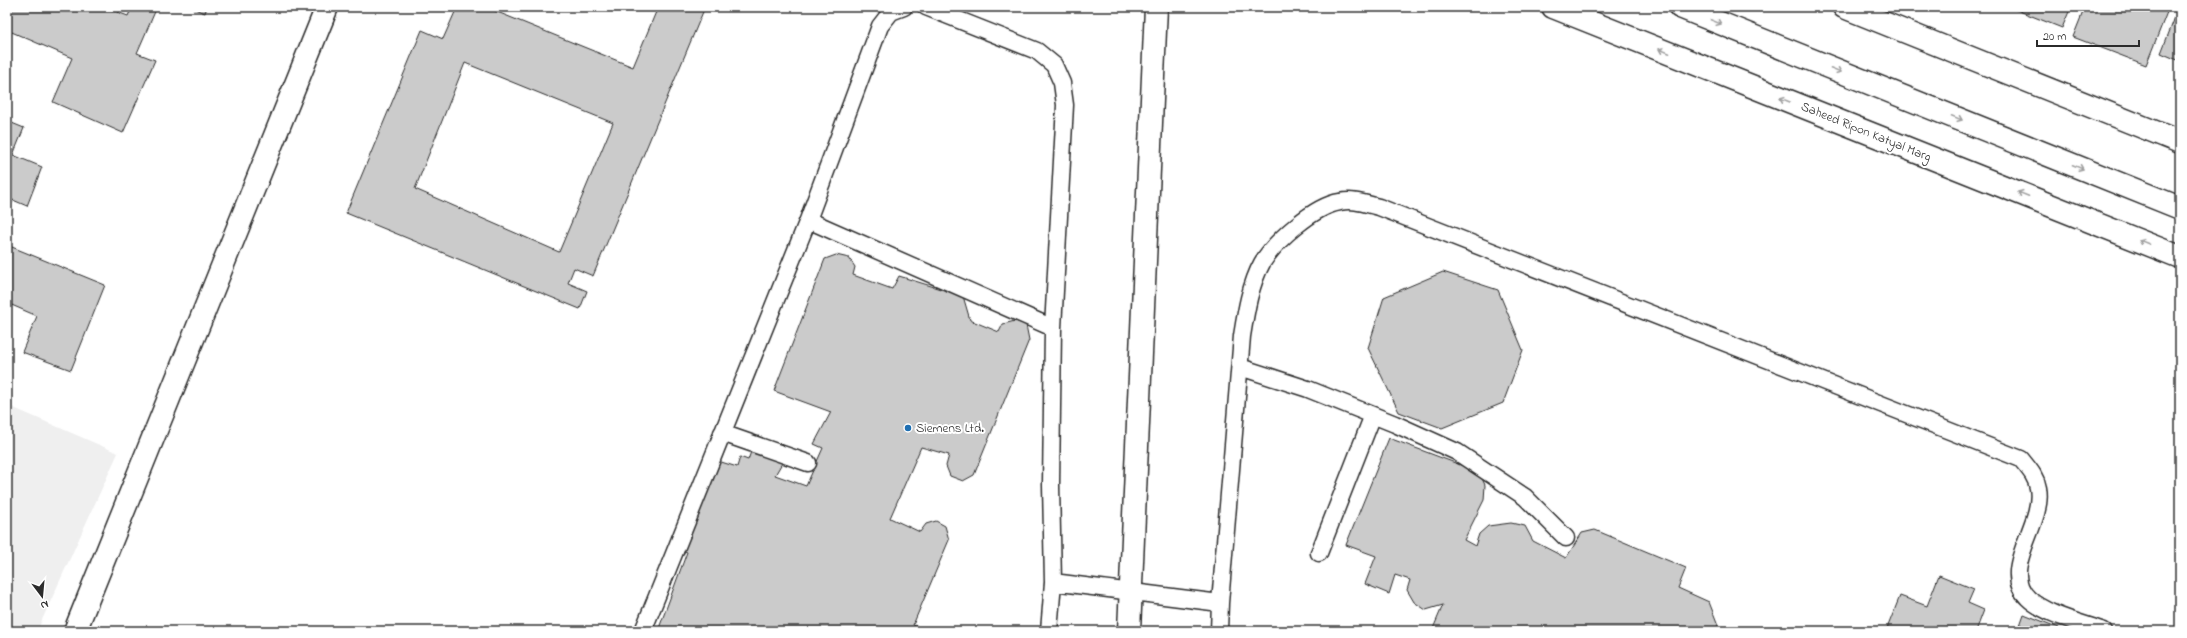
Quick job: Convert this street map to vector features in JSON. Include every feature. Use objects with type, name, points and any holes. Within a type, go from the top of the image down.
[{"type":"street","points":[[75,631],[327,7]]},
{"type":"street","points":[[1129,631],[1129,593],[1156,7]]},
{"type":"street","name":"Saheed Ripon Katyal Marg","points":[[1553,7],[2180,257]]},
{"type":"street","points":[[1680,7],[2180,208]]},
{"type":"street","points":[[1844,7],[2180,142]]},
{"type":"lane","points":[[643,631],[808,220],[880,26],[891,12],[904,7]]},
{"type":"lane","points":[[926,7],[1037,51],[1054,65],[1062,83],[1065,105],[1053,328],[1051,485],[1053,582],[1049,631]]},
{"type":"lane","points":[[1219,631],[1242,336],[1250,293],[1262,263],[1283,236],[1320,209],[1339,202],[1355,201],[1379,207],[2021,459],[2033,474],[2038,488],[2038,513],[2017,565],[2018,580],[2028,598],[2045,610],[2104,631]]},
{"type":"lane","points":[[808,220],[1053,328]]},
{"type":"lane","points":[[1240,367],[1308,389],[1373,415],[1457,452],[1525,497],[1566,538]]},
{"type":"lane","points":[[1319,553],[1373,415]]},
{"type":"lane","points":[[722,433],[808,463]]},
{"type":"lane","points":[[1053,582],[1129,593],[1220,603]]},
{"type":"shaded area","points":[[7,405],[118,453],[37,631],[7,631]]},
{"type":"building","points":[[7,7],[104,7],[128,16],[132,7],[157,7],[137,53],[155,60],[123,133],[53,102],[72,58],[7,30]]},
{"type":"building","points":[[189,7],[207,7],[205,13]]},
{"type":"building","points":[[443,7],[485,7],[633,67],[658,7],[705,7],[593,276],[574,268],[568,283],[587,291],[580,309],[346,213],[422,30],[443,39],[455,12]],"holes":[[[465,63],[613,123],[559,252],[415,189]]]},
{"type":"building","points":[[2009,7],[2071,7],[2062,28]]},
{"type":"building","points":[[2085,7],[2169,7],[2146,65],[2073,37]]},
{"type":"building","points":[[2180,7],[2180,61],[2161,53]]},
{"type":"building","points":[[7,121],[24,128],[13,155],[42,167],[27,206],[13,200],[7,216]]},
{"type":"building","points":[[7,245],[105,285],[71,370],[22,352],[37,316],[7,303]]},
{"type":"building","name":"Siemens Ltd.","points":[[836,255],[849,258],[855,267],[853,275],[892,289],[899,276],[963,296],[970,320],[999,332],[1003,324],[1015,321],[1026,325],[1029,340],[974,475],[963,481],[950,476],[946,466],[949,455],[921,447],[890,518],[920,532],[926,524],[936,521],[945,526],[949,540],[913,625],[931,631],[658,631],[687,552],[678,548],[715,460],[737,467],[740,457],[748,460],[753,446],[785,458],[775,475],[806,486],[823,448],[814,444],[831,412],[774,391],[825,259]]},
{"type":"building","points":[[1443,272],[1498,290],[1523,350],[1503,403],[1442,428],[1399,412],[1368,348],[1384,297]]},
{"type":"building","points":[[1389,438],[1479,472],[1485,485],[1484,500],[1464,540],[1475,546],[1479,534],[1488,526],[1511,523],[1525,526],[1533,541],[1566,558],[1582,533],[1595,530],[1686,568],[1678,588],[1709,602],[1718,625],[1715,631],[1432,631],[1443,605],[1426,610],[1414,602],[1407,590],[1410,580],[1395,575],[1389,594],[1365,584],[1376,556],[1346,545]]},
{"type":"building","points":[[1939,575],[1974,589],[1968,603],[1984,610],[1976,631],[1926,631],[1921,629],[1920,631],[1886,631],[1900,596],[1927,606]]},
{"type":"building","points":[[2024,614],[2059,628],[2058,631],[2018,631]]},
{"type":"place","name":"Siemens Ltd.","points":[[908,428]]}]
